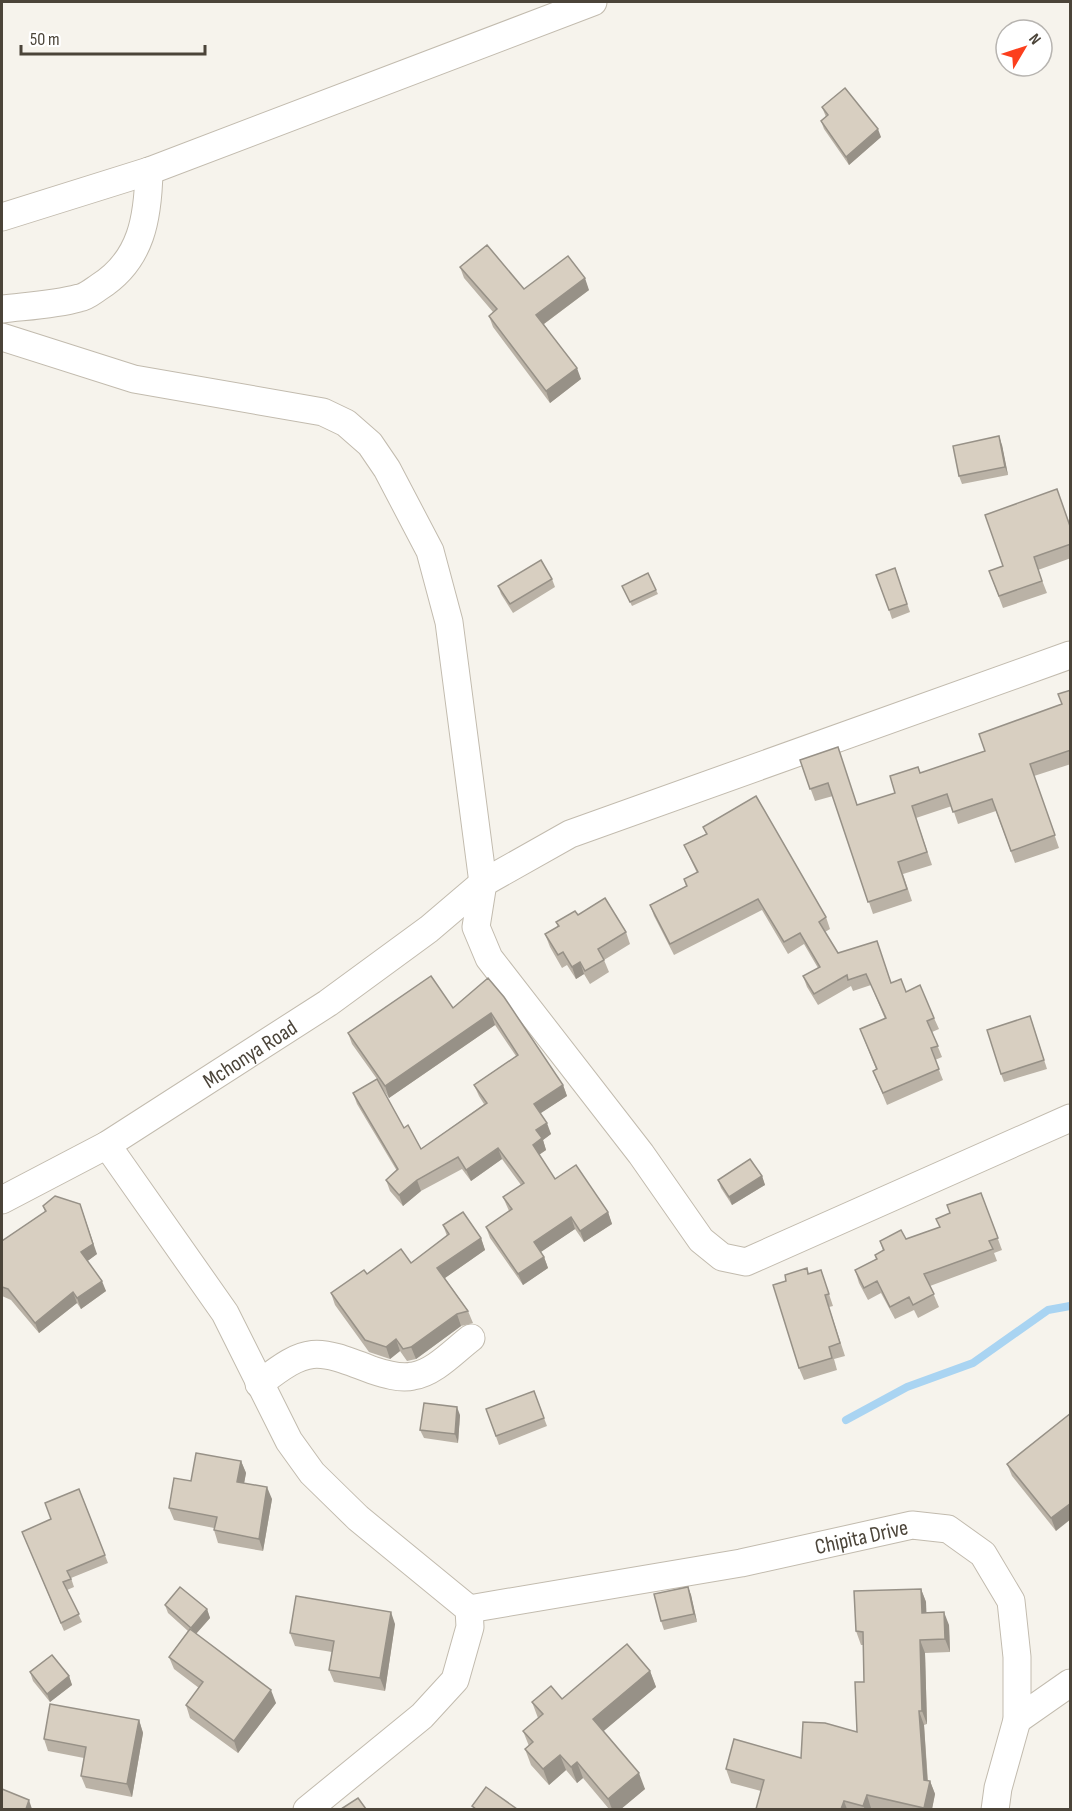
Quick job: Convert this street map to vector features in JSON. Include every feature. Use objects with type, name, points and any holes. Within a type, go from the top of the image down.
[{"type":"street","points":[[2,217],[149,171],[593,2]]},
{"type":"street","points":[[2,309],[82,298],[108,281],[127,263],[140,240],[148,210],[149,171]]},
{"type":"street","points":[[2,337],[134,379],[323,412],[345,423],[370,444],[387,469],[430,552],[449,622],[483,883],[476,927],[489,958],[641,1154],[701,1240],[722,1257],[746,1262],[1071,1118]]},
{"type":"street","name":"Mchonya Road","points":[[2,1200],[107,1145],[328,1003],[429,929],[483,883],[595,824],[1071,655]]},
{"type":"street","points":[[107,1145],[225,1313],[289,1441],[312,1473],[358,1518],[469,1609],[470,1627],[455,1680],[422,1716],[307,1809]]},
{"type":"street","points":[[259,1384],[289,1361],[299,1356],[317,1354],[341,1358],[381,1373],[414,1376],[432,1368],[471,1338]]},
{"type":"street","name":"Chipita Drive","points":[[469,1609],[741,1563],[912,1525],[948,1529],[983,1554],[1011,1601],[1017,1657],[1017,1720],[995,1809]]},
{"type":"street","points":[[1017,1720],[1071,1683]]},
{"type":"building","points":[[845,88],[878,129],[846,157],[821,121],[828,115],[822,107]]},
{"type":"building","points":[[487,245],[524,289],[568,256],[585,278],[536,315],[577,368],[546,391],[489,316],[497,309],[460,267]]},
{"type":"building","points":[[999,436],[1005,467],[959,476],[953,446]]},
{"type":"building","points":[[1057,489],[1071,529],[1071,544],[1034,557],[1042,581],[999,596],[989,571],[1003,566],[985,515]]},
{"type":"building","points":[[541,560],[552,579],[510,604],[498,586]]},
{"type":"building","points":[[895,568],[907,604],[889,610],[876,575]]},
{"type":"building","points":[[648,573],[656,590],[630,602],[622,586]]},
{"type":"building","points":[[1071,690],[1071,750],[1030,764],[1055,835],[1011,851],[992,799],[953,812],[947,794],[912,806],[927,852],[898,862],[907,889],[868,902],[828,783],[810,789],[800,760],[838,747],[857,805],[895,793],[890,776],[918,767],[920,773],[985,751],[979,734],[1062,704],[1058,694]]},
{"type":"building","points":[[756,796],[826,917],[819,922],[838,953],[877,941],[891,983],[901,979],[906,992],[920,985],[934,1018],[927,1021],[938,1046],[931,1048],[939,1069],[883,1093],[873,1071],[877,1069],[860,1029],[886,1018],[866,974],[848,980],[847,975],[814,994],[803,976],[820,967],[800,933],[784,942],[758,899],[670,944],[650,905],[687,886],[684,879],[698,872],[684,845],[707,834],[703,827]]},
{"type":"building","points":[[605,898],[626,932],[598,949],[604,960],[585,971],[580,962],[572,967],[563,952],[558,955],[545,934],[559,926],[556,922],[575,911],[578,915]]},
{"type":"building","points":[[431,976],[453,1008],[488,978],[504,997],[563,1085],[534,1104],[547,1123],[536,1130],[542,1138],[533,1145],[555,1179],[576,1165],[608,1212],[580,1231],[571,1217],[534,1242],[544,1257],[518,1274],[486,1227],[512,1209],[503,1197],[524,1183],[498,1148],[466,1170],[458,1157],[417,1180],[399,1195],[386,1180],[398,1169],[353,1093],[377,1079],[404,1128],[408,1125],[421,1149],[487,1103],[474,1085],[518,1055],[491,1013],[385,1086],[348,1033]]},
{"type":"building","points":[[1030,1016],[1044,1060],[1001,1074],[987,1030]]},
{"type":"building","points":[[750,1159],[762,1176],[729,1197],[718,1180]]},
{"type":"building","points":[[981,1193],[998,1238],[989,1241],[993,1249],[924,1274],[934,1294],[913,1305],[909,1297],[890,1307],[877,1281],[864,1288],[855,1270],[877,1259],[875,1255],[884,1250],[880,1241],[901,1230],[906,1239],[940,1227],[936,1219],[950,1213],[947,1205]]},
{"type":"building","points":[[55,1196],[80,1204],[93,1244],[81,1252],[102,1281],[77,1298],[73,1292],[35,1323],[8,1289],[2,1287],[2,1241],[46,1211],[43,1206]]},
{"type":"building","points":[[463,1212],[481,1238],[437,1268],[468,1311],[457,1314],[411,1347],[403,1349],[396,1339],[386,1347],[365,1340],[331,1293],[364,1270],[367,1274],[401,1249],[411,1263],[449,1234],[443,1225]]},
{"type":"building","points":[[807,1268],[808,1274],[821,1270],[829,1294],[825,1295],[840,1343],[829,1347],[832,1358],[799,1368],[773,1285],[786,1281],[785,1275]]},
{"type":"building","points":[[534,1391],[544,1418],[496,1436],[486,1409]]},
{"type":"building","points":[[424,1403],[457,1407],[455,1434],[420,1430]]},
{"type":"building","points":[[1071,1413],[1071,1503],[1051,1518],[1007,1464]]},
{"type":"building","points":[[196,1453],[241,1461],[237,1482],[267,1487],[259,1539],[214,1530],[217,1517],[169,1508],[174,1478],[191,1481]]},
{"type":"building","points":[[79,1489],[105,1555],[67,1571],[71,1579],[63,1582],[79,1614],[61,1623],[22,1532],[51,1519],[45,1503]]},
{"type":"building","points":[[180,1587],[207,1609],[191,1628],[165,1605]]},
{"type":"building","points":[[688,1587],[694,1614],[661,1621],[654,1594]]},
{"type":"building","points":[[921,1589],[922,1613],[944,1612],[945,1639],[920,1640],[922,1711],[919,1711],[924,1780],[930,1781],[924,1808],[867,1795],[863,1806],[844,1801],[841,1809],[756,1809],[764,1780],[726,1769],[734,1739],[801,1758],[803,1722],[825,1723],[857,1732],[855,1682],[864,1682],[863,1632],[856,1631],[854,1591]]},
{"type":"building","points":[[296,1596],[391,1612],[380,1678],[329,1670],[334,1641],[290,1633]]},
{"type":"building","points":[[190,1629],[271,1690],[234,1741],[186,1705],[203,1682],[169,1657]]},
{"type":"building","points":[[627,1644],[650,1671],[593,1719],[639,1773],[608,1799],[577,1762],[571,1767],[560,1755],[543,1769],[525,1749],[533,1742],[523,1731],[543,1714],[532,1702],[551,1686],[562,1699]]},
{"type":"building","points":[[52,1655],[69,1676],[47,1694],[30,1672]]},
{"type":"building","points":[[50,1704],[139,1720],[127,1784],[81,1776],[86,1747],[44,1739]]},
{"type":"building","points":[[486,1787],[517,1809],[476,1809],[472,1806]]},
{"type":"building","points":[[2,1789],[29,1800],[26,1809],[2,1809]]},
{"type":"building","points":[[358,1798],[366,1809],[341,1809]]},
{"type":"waterway","points":[[846,1420],[907,1387],[973,1363],[1048,1310],[1070,1306]]}]
